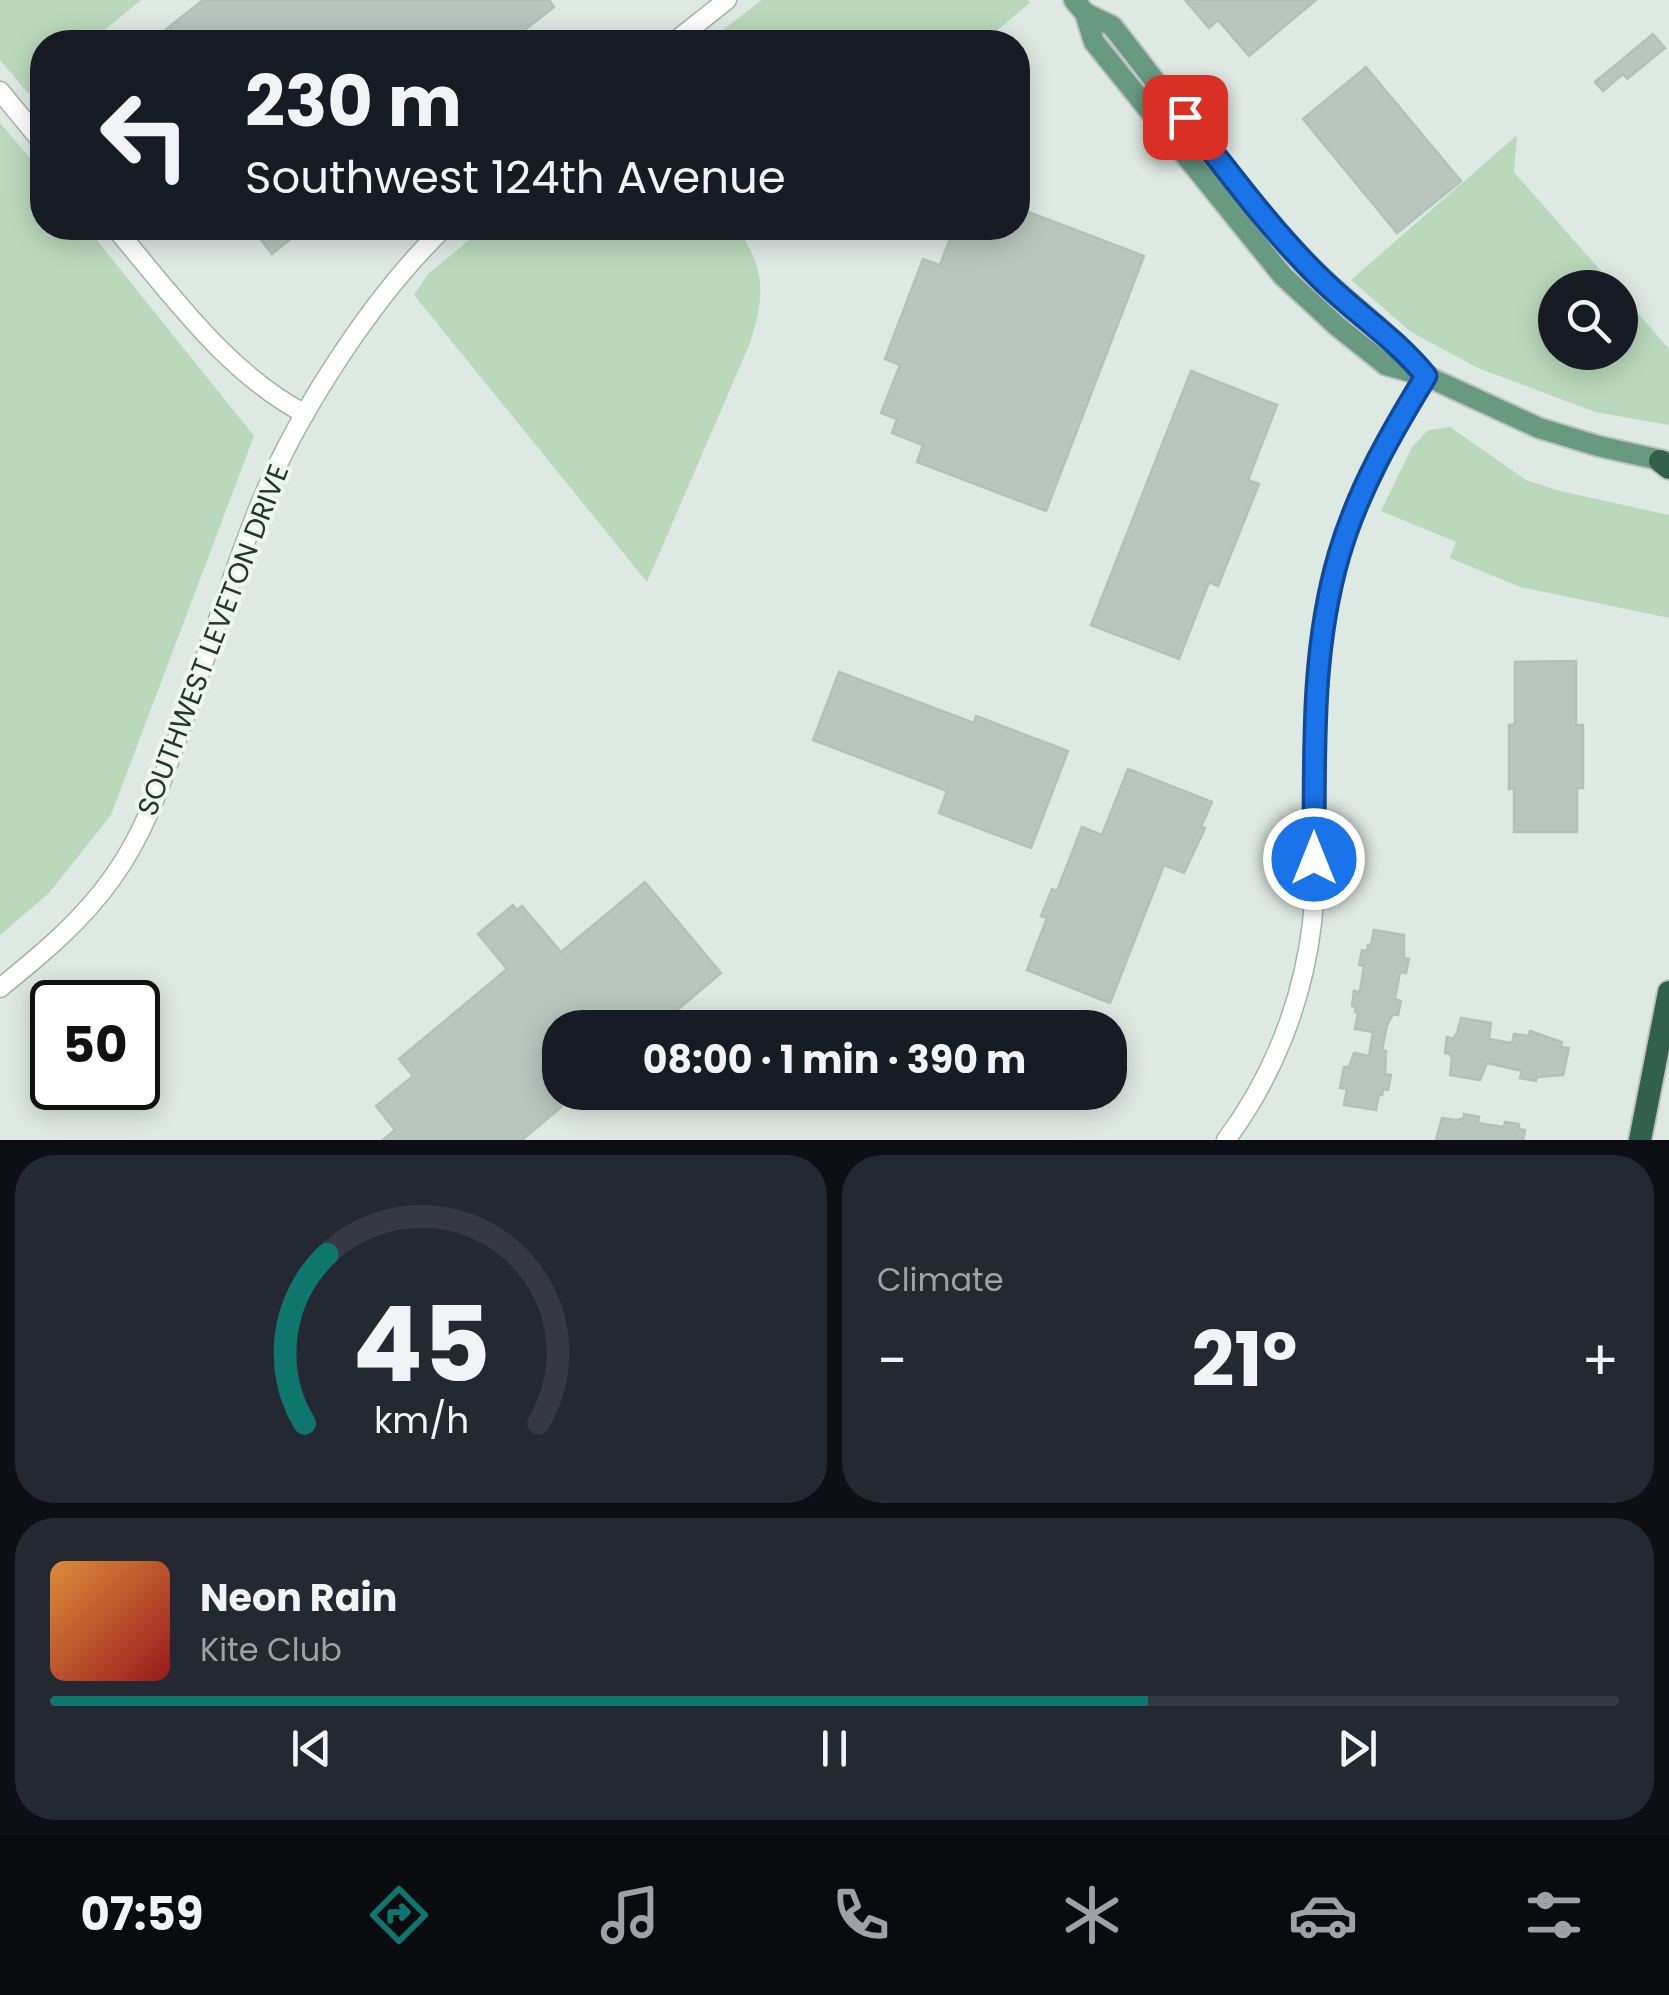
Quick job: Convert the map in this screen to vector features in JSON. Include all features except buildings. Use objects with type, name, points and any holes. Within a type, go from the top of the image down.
[{"type":"highway","points":[[1640,1140],[1669,992]]},
{"type":"main road","points":[[1079,6],[1112,26],[1321,280],[1400,346],[1426,376],[1512,418],[1575,440],[1666,464]]},
{"type":"street","points":[[689,30],[727,0]]},
{"type":"street","points":[[0,92],[30,128]]},
{"type":"street","points":[[125,240],[229,360],[264,390],[305,414]]},
{"type":"street","name":"SOUTHWEST LEVETON DRIVE","points":[[0,988],[84,914],[114,876],[140,832],[157,795],[263,498],[305,414],[381,302],[431,240]]},
{"type":"street","points":[[1226,1140],[1276,1054],[1299,992],[1306,959],[1314,895],[1317,680],[1331,582],[1347,529],[1372,469],[1426,376]]},
{"type":"green space","points":[[0,0],[141,0],[105,30],[30,30],[28,93],[0,60]]},
{"type":"green space","points":[[762,0],[1030,3],[997,30],[723,30]]},
{"type":"green space","points":[[0,123],[30,158],[30,240],[97,240],[254,436],[111,815],[49,893],[0,935]]},
{"type":"green space","points":[[1517,135],[1514,172],[1600,270],[1538,270],[1538,370],[1638,370],[1638,314],[1669,349],[1669,425],[1595,412],[1478,368],[1411,332],[1351,280]]},
{"type":"green space","points":[[469,240],[744,240],[760,283],[750,343],[647,582],[414,295],[428,274]]},
{"type":"green space","points":[[1450,427],[1526,480],[1669,515],[1669,618],[1520,587],[1450,558],[1456,542],[1381,511],[1412,447],[1428,430]]},
{"type":"route","points":[[1185,117],[1321,280],[1400,346],[1426,376],[1372,469],[1347,529],[1331,582],[1317,680],[1314,859]]}]
